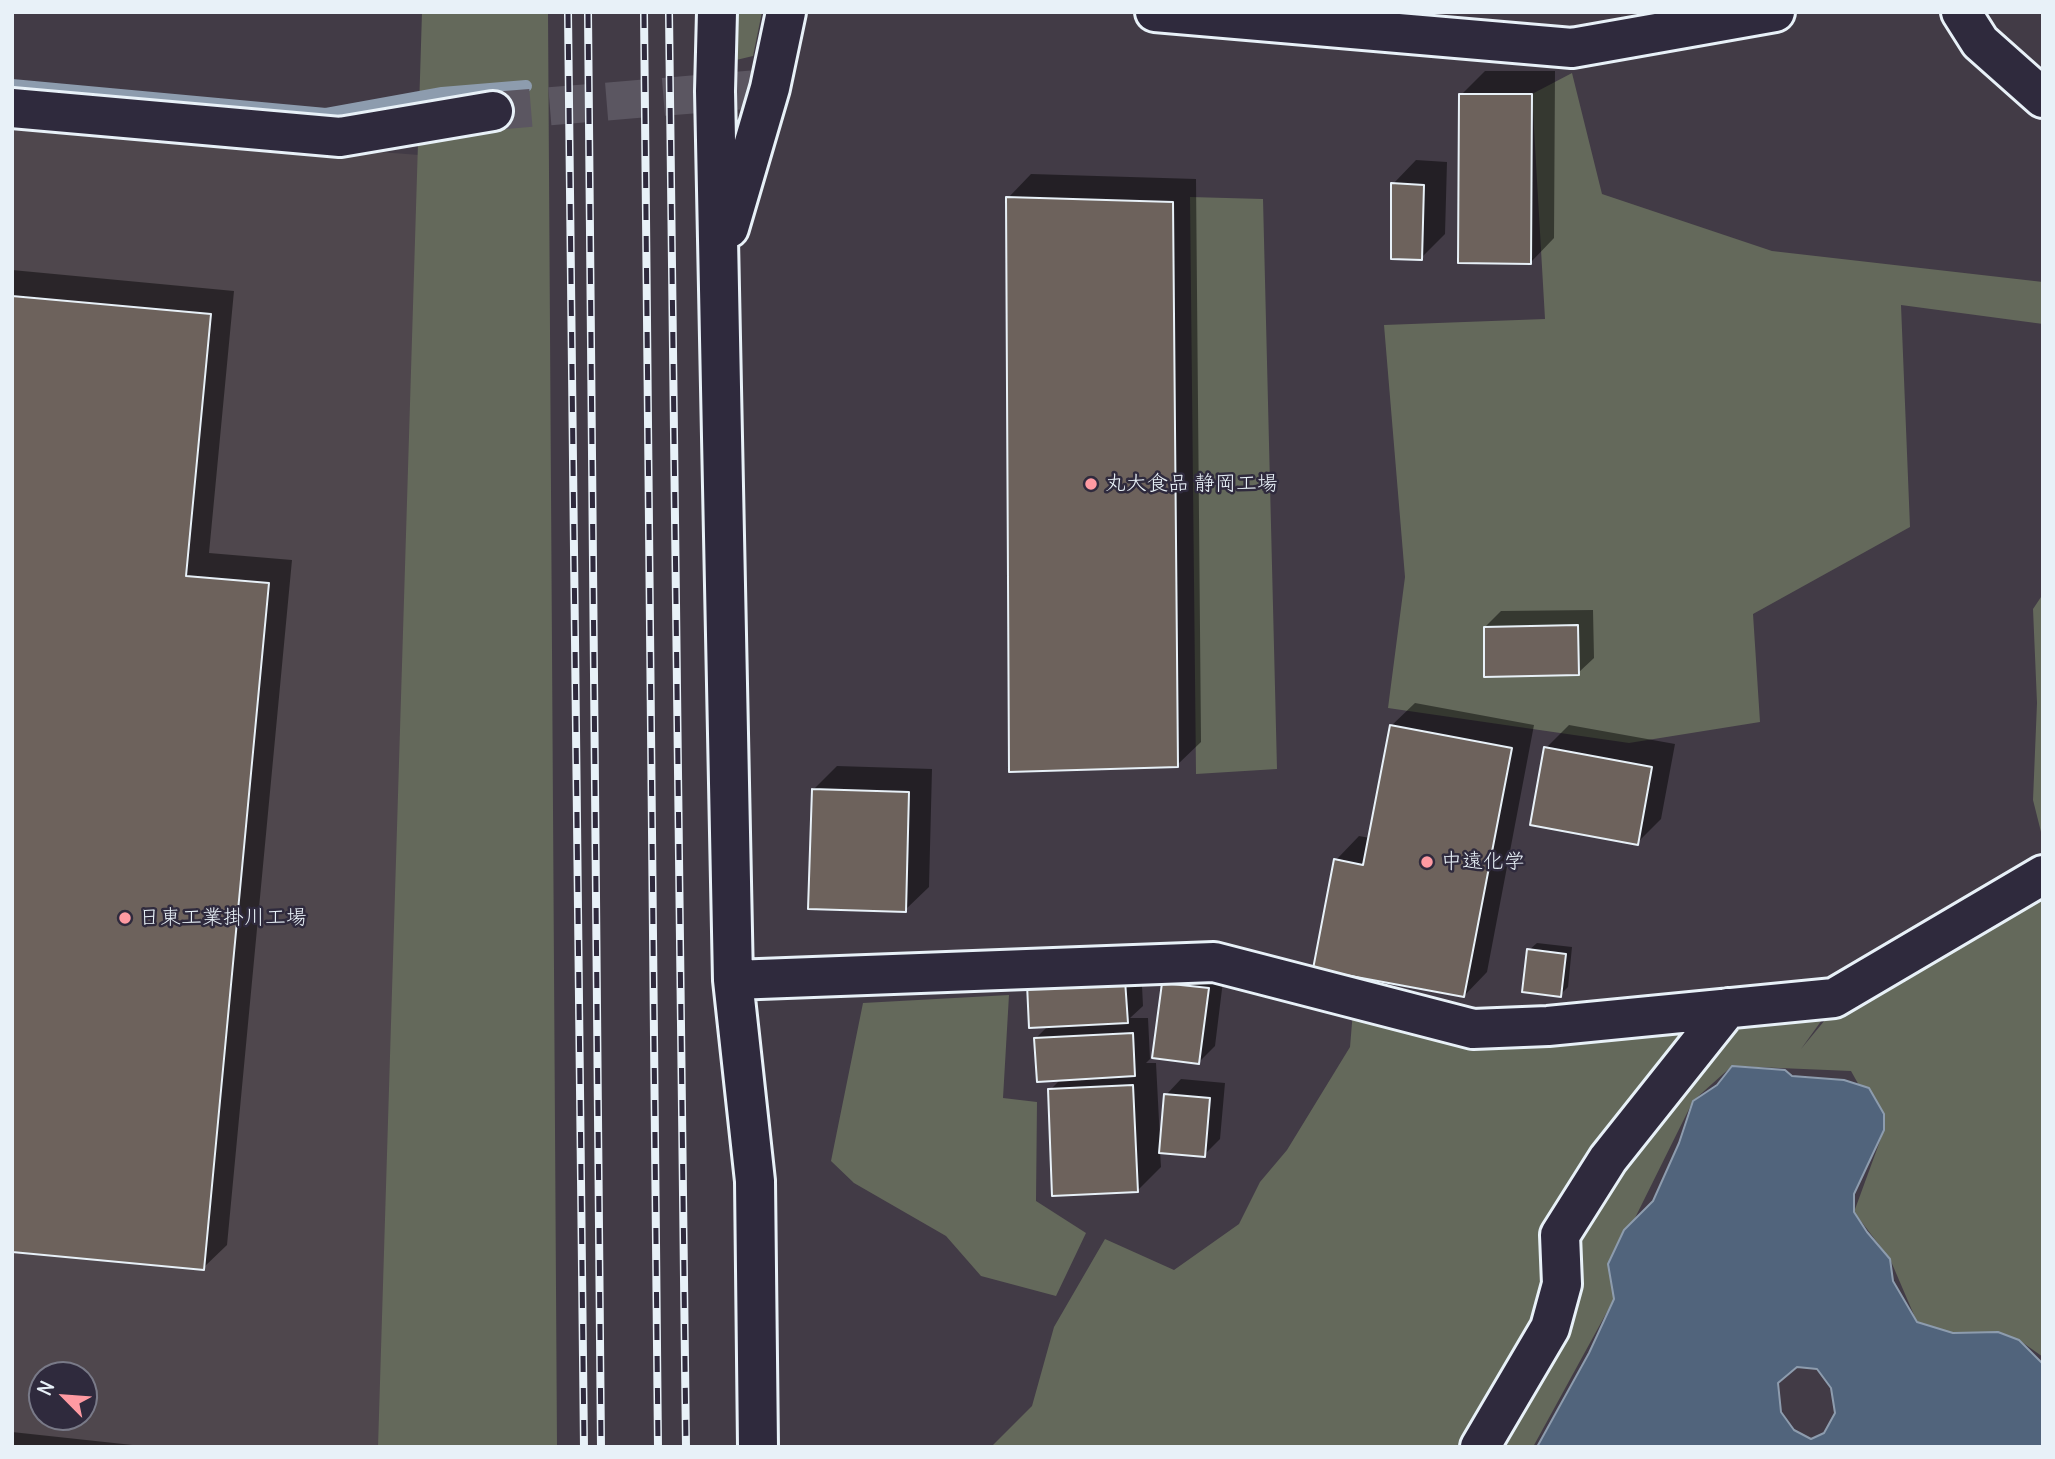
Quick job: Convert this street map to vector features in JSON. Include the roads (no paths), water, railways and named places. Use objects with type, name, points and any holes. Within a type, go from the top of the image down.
[{"type":"street","points":[[717,12],[715,91],[733,980],[755,1181],[758,1447]]},
{"type":"street","points":[[719,264],[770,88],[786,12]]},
{"type":"street","points":[[1155,12],[1572,48],[1775,12]]},
{"type":"street","points":[[1961,12],[1980,42],[2043,98]]},
{"type":"street","points":[[12,108],[340,137],[493,111]]},
{"type":"street","points":[[733,980],[1214,962],[1473,1029],[1548,1026],[1834,998],[2043,875]]},
{"type":"street","points":[[1480,1447],[1550,1328],[1562,1284],[1560,1236],[1608,1159],[1728,1008]]},
{"type":"water","points":[[1732,1066],[1785,1070],[1792,1076],[1844,1080],[1869,1088],[1884,1114],[1884,1130],[1854,1194],[1854,1212],[1890,1259],[1893,1281],[1917,1322],[1953,1333],[1998,1332],[2019,1340],[2043,1364],[2043,1447],[1537,1447],[1589,1353],[1614,1299],[1608,1264],[1624,1230],[1653,1201],[1679,1143],[1693,1101],[1717,1085]],"holes":[[[1797,1367],[1817,1369],[1831,1388],[1835,1413],[1824,1433],[1811,1439],[1794,1430],[1781,1412],[1778,1383]]]},
{"type":"waterway","points":[[12,85],[326,114],[442,93],[526,86]]},
{"type":"tunnel","points":[[493,111],[770,88]]},
{"type":"railway","points":[[568,12],[584,1447]]},
{"type":"railway","points":[[588,12],[601,1447]]},
{"type":"railway","points":[[644,12],[658,1447]]},
{"type":"railway","points":[[669,12],[686,1447]]},
{"type":"place","name":"丸大食品 静岡工場","points":[[1091,484]]},
{"type":"place","name":"中遠化学","points":[[1427,862]]},
{"type":"place","name":"日東工業掛川工場","points":[[125,918]]}]
